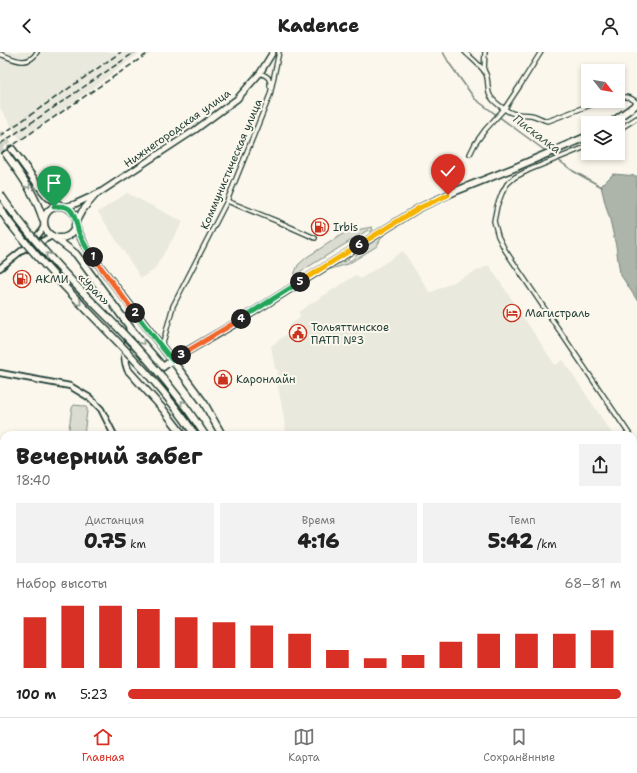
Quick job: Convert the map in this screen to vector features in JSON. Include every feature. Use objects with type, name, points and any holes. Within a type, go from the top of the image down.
[{"type":"main road","name":"Нижнегородская улица","points":[[63,206],[75,204],[99,193],[194,130],[237,99],[260,72],[273,52]]},
{"type":"main road","points":[[621,116],[637,104]]},
{"type":"main road","points":[[5,154],[14,165],[35,198],[47,232],[76,254],[129,325],[163,367],[418,208],[581,139]]},
{"type":"main road","points":[[12,149],[48,197],[72,212],[85,246],[204,403],[220,431]]},
{"type":"main road","name":"Нижнегородская улица","points":[[76,224],[86,206],[99,193]]},
{"type":"main road","name":"«Урал»","points":[[0,194],[44,252],[122,331],[163,378],[202,431]]},
{"type":"main road","points":[[44,224],[45,216],[49,210],[54,207],[63,206]]},
{"type":"main road","name":"«Урал»","points":[[0,209],[26,244],[66,289],[147,373],[186,420],[193,431]]},
{"type":"main road","points":[[53,237],[62,238],[68,236],[73,231],[76,224]]},
{"type":"main road","points":[[129,325],[130,337],[125,356],[125,362],[128,370],[163,409],[180,431]]},
{"type":"street","points":[[0,54],[19,62],[29,61],[36,55],[37,52]]},
{"type":"street","name":"Коммунистическая улица","points":[[160,346],[164,338],[173,306],[227,201],[270,95],[279,52]]},
{"type":"street","points":[[465,52],[484,71],[487,78],[490,97],[509,112],[516,115],[530,115],[548,121],[582,108]]},
{"type":"street","points":[[484,71],[485,52]]},
{"type":"street","points":[[470,154],[485,130],[505,108],[541,52]]},
{"type":"street","points":[[260,72],[270,81],[270,95]]},
{"type":"street","points":[[625,96],[631,98],[637,104]]},
{"type":"street","points":[[625,126],[637,118]]},
{"type":"street","points":[[581,149],[515,177],[507,184],[502,193],[497,206],[494,221],[498,236],[505,250],[627,431]]},
{"type":"street","points":[[227,201],[315,238]]},
{"type":"street","points":[[0,268],[32,242],[41,232],[44,224]]},
{"type":"street","points":[[13,257],[38,243],[53,237]]},
{"type":"street","points":[[0,373],[70,386],[90,398],[101,409],[112,431]]},
{"type":"shaded area","points":[[0,52],[140,52],[21,141],[0,108]]},
{"type":"shaded area","points":[[613,174],[637,176],[637,300],[620,274],[616,246],[601,186]]},
{"type":"shaded area","points":[[127,193],[183,222],[154,270],[141,278],[98,212]]},
{"type":"shaded area","points":[[372,227],[373,230],[370,232],[368,230],[294,275],[298,265],[307,257],[346,232]]},
{"type":"shaded area","points":[[384,233],[377,246],[348,264],[321,272],[341,260],[344,262],[348,259],[350,261],[359,253],[357,250]]},
{"type":"shaded area","points":[[403,251],[430,293],[489,265],[555,365],[563,360],[610,431],[286,431],[276,376],[279,371],[275,369],[271,346],[291,331],[288,326],[300,318],[298,312],[356,275],[360,279]]},
{"type":"shaded area","points":[[74,405],[84,406],[87,408],[84,431],[69,431],[72,408]]},
{"type":"waterway","name":"Пискалка","points":[[443,52],[449,63],[475,99],[547,152]]},
{"type":"waterway","name":"Пискалка","points":[[550,154],[573,171],[602,187]]},
{"type":"tunnel","points":[[0,132],[12,149]]},
{"type":"tunnel","points":[[0,143],[6,154]]},
{"type":"tunnel","points":[[0,149],[4,154]]},
{"type":"railway","points":[[0,136],[121,52]]},
{"type":"railway","points":[[0,144],[135,52]]},
{"type":"railway","points":[[0,154],[150,52]]},
{"type":"place","name":"Irbis","points":[[320,227]]},
{"type":"place","name":"АКМИ","points":[[22,279]]},
{"type":"place","name":"Магистраль","points":[[512,313]]},
{"type":"place","name":"Тольяттинское ПАТП №3","points":[[298,333]]},
{"type":"place","name":"Каронлайн","points":[[223,379]]},
{"type":"route","points":[[54,207],[61,206],[72,212],[85,246],[126,302],[172,360],[218,334],[418,208],[448,195]]}]
